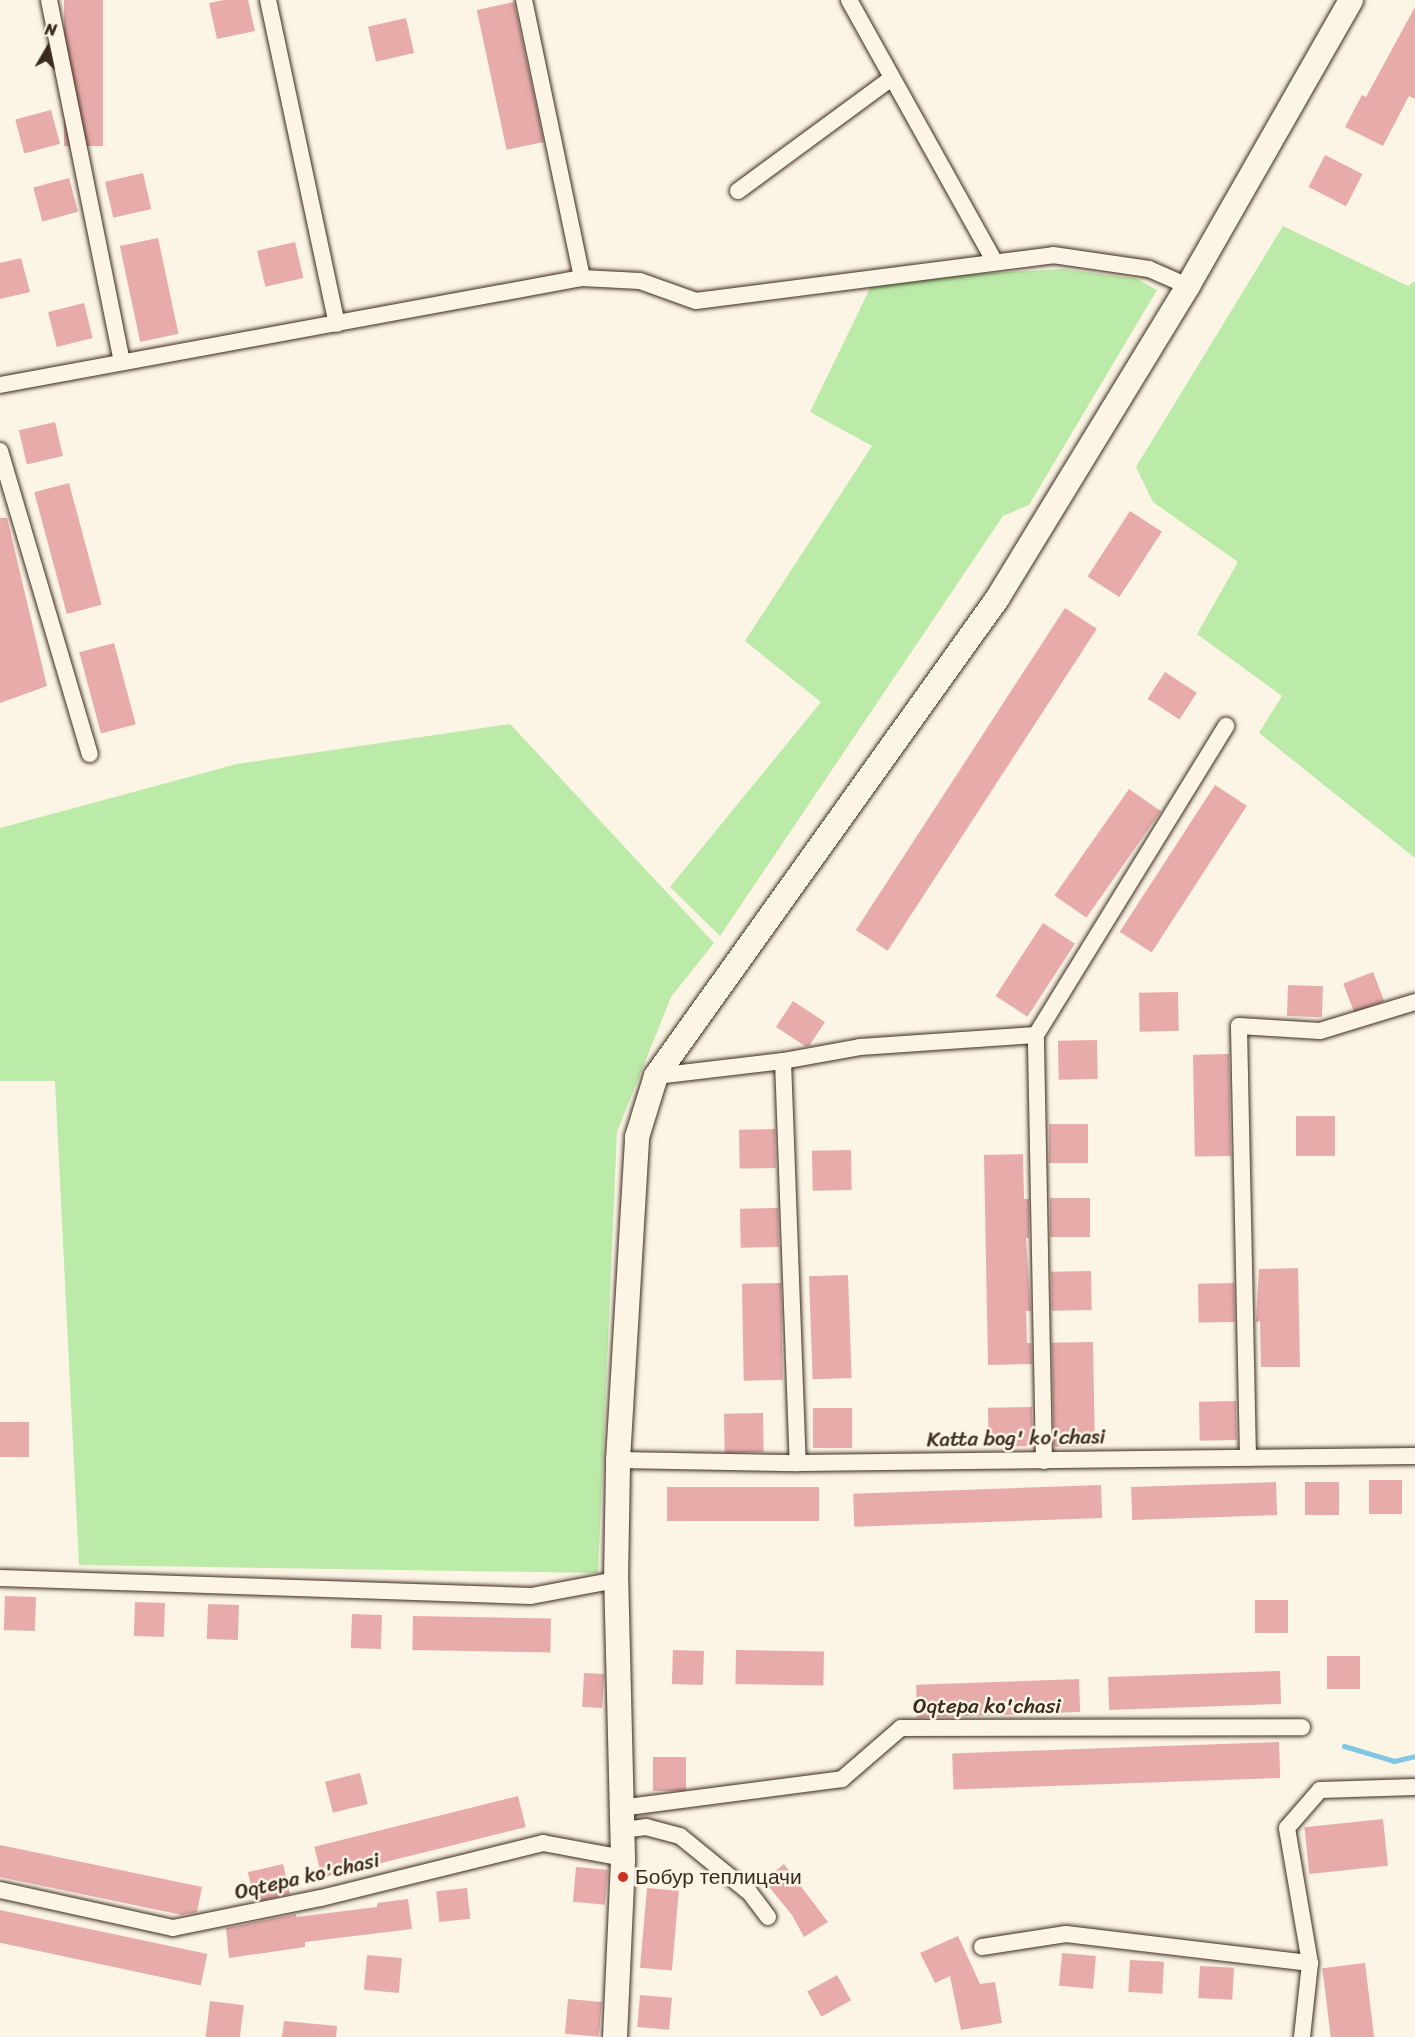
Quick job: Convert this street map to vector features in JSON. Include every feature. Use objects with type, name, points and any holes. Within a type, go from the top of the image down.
[{"type":"main road","points":[[615,2037],[623,1858],[616,1580],[618,1460],[637,1137],[656,1076],[997,599],[1188,286],[1351,0]]},
{"type":"street","points":[[49,0],[122,362]]},
{"type":"street","points":[[268,0],[337,324]]},
{"type":"street","points":[[524,0],[582,278]]},
{"type":"street","points":[[849,0],[994,261]]},
{"type":"street","points":[[738,191],[892,78]]},
{"type":"street","points":[[0,385],[582,278],[640,281],[696,301],[1053,255],[1149,269],[1188,286]]},
{"type":"street","points":[[0,451],[90,754]]},
{"type":"street","points":[[1044,1461],[1036,1035],[1226,726]]},
{"type":"street","points":[[1248,1458],[1239,1026],[1320,1031],[1415,1002]]},
{"type":"street","points":[[656,1076],[783,1061],[860,1047],[1036,1035]]},
{"type":"street","points":[[783,1061],[798,1463]]},
{"type":"street","name":"Katta bog' ko'chasi","points":[[618,1460],[798,1463],[1415,1456]]},
{"type":"street","points":[[0,1578],[531,1596],[616,1580]]},
{"type":"street","name":"Oqtepa ko'chasi","points":[[621,1819],[842,1779],[901,1728],[1302,1728]]},
{"type":"street","points":[[1302,2037],[1310,1963],[1287,1828],[1320,1790],[1415,1787]]},
{"type":"street","points":[[621,1819],[680,1836],[750,1893],[768,1917]]},
{"type":"street","name":"Oqtepa ko'chasi","points":[[0,1890],[173,1928],[321,1898],[543,1843],[623,1858]]},
{"type":"street","points":[[982,1947],[1066,1934],[1310,1963]]},
{"type":"green space","points":[[1283,226],[1408,286],[1415,281],[1415,858],[1259,733],[1282,696],[1197,634],[1238,562],[1153,502],[1136,467]]},
{"type":"green space","points":[[1063,269],[1137,279],[1157,290],[1029,505],[1003,516],[720,936],[670,887],[821,702],[745,641],[872,446],[810,412],[874,280]]},
{"type":"green space","points":[[510,724],[714,943],[671,997],[617,1132],[598,1573],[79,1565],[55,1081],[0,1081],[0,828],[237,764]]},
{"type":"building","points":[[64,0],[103,0],[103,146],[64,146]]},
{"type":"building","points":[[224,0],[248,0],[255,31],[217,39],[209,3]]},
{"type":"building","points":[[514,2],[544,142],[507,150],[477,10]]},
{"type":"building","points":[[1415,7],[1415,99],[1409,96],[1383,146],[1345,127],[1362,95],[1366,97]]},
{"type":"building","points":[[406,18],[414,53],[376,62],[368,27]]},
{"type":"building","points":[[51,110],[60,144],[24,153],[15,120]]},
{"type":"building","points":[[1325,155],[1362,174],[1346,206],[1309,187]]},
{"type":"building","points":[[143,173],[151,209],[113,218],[105,182]]},
{"type":"building","points":[[69,178],[78,212],[42,221],[33,188]]},
{"type":"building","points":[[158,238],[178,334],[140,342],[120,246]]},
{"type":"building","points":[[295,242],[303,278],[265,287],[257,251]]},
{"type":"building","points":[[21,258],[30,292],[0,299],[0,263]]},
{"type":"building","points":[[84,303],[93,338],[57,347],[48,312]]},
{"type":"building","points":[[55,422],[63,456],[27,464],[19,430]]},
{"type":"building","points":[[69,483],[102,605],[67,614],[34,492]]},
{"type":"building","points":[[1130,511],[1162,532],[1119,597],[1088,576]]},
{"type":"building","points":[[0,518],[7,518],[47,686],[0,703]]},
{"type":"building","points":[[1065,608],[1097,629],[888,951],[856,930]]},
{"type":"building","points":[[114,643],[136,724],[101,733],[79,652]]},
{"type":"building","points":[[1165,672],[1197,693],[1179,720],[1148,699]]},
{"type":"building","points":[[1215,785],[1247,806],[1152,952],[1120,932]]},
{"type":"building","points":[[1129,789],[1161,811],[1086,918],[1054,895]]},
{"type":"building","points":[[1043,923],[1075,944],[1027,1017],[996,996]]},
{"type":"building","points":[[1373,972],[1384,1001],[1354,1012],[1343,983]]},
{"type":"building","points":[[1288,985],[1323,986],[1322,1017],[1287,1016]]},
{"type":"building","points":[[1178,992],[1179,1031],[1140,1032],[1139,993]]},
{"type":"building","points":[[793,1001],[825,1022],[809,1046],[805,1046],[776,1027]]},
{"type":"building","points":[[1097,1040],[1098,1079],[1059,1080],[1058,1041]]},
{"type":"building","points":[[1229,1054],[1231,1156],[1195,1157],[1193,1055]]},
{"type":"building","points":[[1296,1116],[1335,1116],[1335,1156],[1296,1156]]},
{"type":"building","points":[[1049,1124],[1088,1124],[1088,1163],[1049,1163]]},
{"type":"building","points":[[775,1129],[776,1168],[740,1169],[739,1130]]},
{"type":"building","points":[[851,1150],[852,1190],[813,1191],[812,1151]]},
{"type":"building","points":[[1023,1154],[1024,1199],[1029,1199],[1029,1238],[1026,1238],[1031,1311],[1026,1311],[1027,1343],[1031,1343],[1032,1364],[988,1365],[984,1155]]},
{"type":"building","points":[[1050,1198],[1090,1198],[1090,1237],[1050,1237]]},
{"type":"building","points":[[778,1208],[779,1247],[741,1248],[740,1209]]},
{"type":"building","points":[[1298,1268],[1300,1367],[1261,1367],[1260,1321],[1256,1322],[1259,1269]]},
{"type":"building","points":[[1091,1271],[1092,1310],[1052,1311],[1051,1272]]},
{"type":"building","points":[[848,1275],[852,1378],[813,1379],[809,1276]]},
{"type":"building","points":[[781,1283],[783,1380],[744,1381],[742,1284]]},
{"type":"building","points":[[1234,1283],[1235,1322],[1199,1323],[1198,1284]]},
{"type":"building","points":[[1093,1342],[1095,1446],[1054,1447],[1052,1343]]},
{"type":"building","points":[[1236,1401],[1237,1440],[1200,1441],[1199,1402]]},
{"type":"building","points":[[1032,1407],[1033,1446],[989,1447],[988,1408]]},
{"type":"building","points":[[813,1408],[852,1408],[852,1448],[813,1448]]},
{"type":"building","points":[[763,1413],[764,1452],[725,1453],[724,1414]]},
{"type":"building","points":[[0,1422],[29,1422],[29,1457],[0,1457]]},
{"type":"building","points":[[1369,1480],[1402,1480],[1402,1514],[1369,1514]]},
{"type":"building","points":[[1276,1482],[1277,1515],[1132,1520],[1131,1487]]},
{"type":"building","points":[[1305,1482],[1339,1482],[1339,1515],[1305,1515]]},
{"type":"building","points":[[1101,1485],[1102,1518],[854,1527],[853,1494]]},
{"type":"building","points":[[667,1487],[819,1487],[819,1521],[667,1521]]},
{"type":"building","points":[[5,1596],[36,1597],[35,1631],[4,1630]]},
{"type":"building","points":[[1255,1600],[1288,1600],[1288,1633],[1255,1633]]},
{"type":"building","points":[[135,1602],[165,1603],[164,1637],[134,1636]]},
{"type":"building","points":[[208,1604],[239,1605],[238,1640],[207,1639]]},
{"type":"building","points":[[352,1614],[382,1615],[381,1649],[351,1648]]},
{"type":"building","points":[[413,1616],[551,1618],[550,1652],[412,1650]]},
{"type":"building","points":[[673,1650],[704,1651],[703,1685],[672,1684]]},
{"type":"building","points":[[736,1650],[824,1652],[823,1686],[735,1684]]},
{"type":"building","points":[[1327,1656],[1360,1656],[1360,1689],[1327,1689]]},
{"type":"building","points":[[1280,1671],[1281,1704],[1109,1710],[1108,1677]]},
{"type":"building","points":[[584,1673],[604,1674],[602,1708],[582,1707]]},
{"type":"building","points":[[1079,1679],[1080,1712],[917,1718],[916,1685]]},
{"type":"building","points":[[1279,1742],[1280,1778],[953,1789],[952,1753]]},
{"type":"building","points":[[653,1757],[686,1757],[686,1791],[653,1791]]},
{"type":"building","points":[[360,1773],[368,1804],[333,1813],[325,1782]]},
{"type":"building","points":[[518,1796],[526,1827],[322,1878],[314,1847]]},
{"type":"building","points":[[1383,1819],[1388,1866],[1309,1874],[1304,1827]]},
{"type":"building","points":[[0,1845],[202,1887],[197,1912],[182,1915],[0,1877]]},
{"type":"building","points":[[283,1864],[290,1894],[255,1902],[248,1872]]},
{"type":"building","points":[[784,1864],[828,1922],[804,1937],[792,1915],[764,1881]]},
{"type":"building","points":[[576,1867],[608,1870],[605,1905],[573,1902]]},
{"type":"building","points":[[467,1888],[470,1919],[439,1922],[436,1891]]},
{"type":"building","points":[[647,1888],[679,1891],[672,1970],[640,1968]]},
{"type":"building","points":[[408,1899],[412,1929],[305,1942],[305,1947],[229,1958],[226,1928],[296,1914],[296,1917],[377,1907],[377,1903]]},
{"type":"building","points":[[0,1910],[207,1954],[201,1985],[0,1943]]},
{"type":"building","points":[[958,1936],[980,1984],[995,1982],[1002,2023],[961,2030],[950,1976],[935,1983],[920,1953]]},
{"type":"building","points":[[1062,1953],[1096,1956],[1093,1989],[1059,1986]]},
{"type":"building","points":[[367,1955],[402,1958],[399,1993],[364,1990]]},
{"type":"building","points":[[1130,1960],[1164,1962],[1162,1994],[1128,1992]]},
{"type":"building","points":[[1365,1963],[1374,2037],[1331,2037],[1322,1968]]},
{"type":"building","points":[[1200,1966],[1234,1968],[1232,2000],[1198,1998]]},
{"type":"building","points":[[837,1975],[851,2000],[821,2017],[807,1991]]},
{"type":"building","points":[[640,1995],[672,1998],[669,2030],[637,2027]]},
{"type":"building","points":[[568,1999],[602,2002],[599,2037],[565,2034]]},
{"type":"building","points":[[210,2001],[244,2005],[240,2037],[206,2037]]},
{"type":"building","points":[[284,2021],[337,2026],[336,2037],[282,2037]]},
{"type":"waterway","points":[[1344,1746],[1394,1761],[1415,1756]]},
{"type":"place","name":"Бобур теплицачи","points":[[623,1877]]}]
